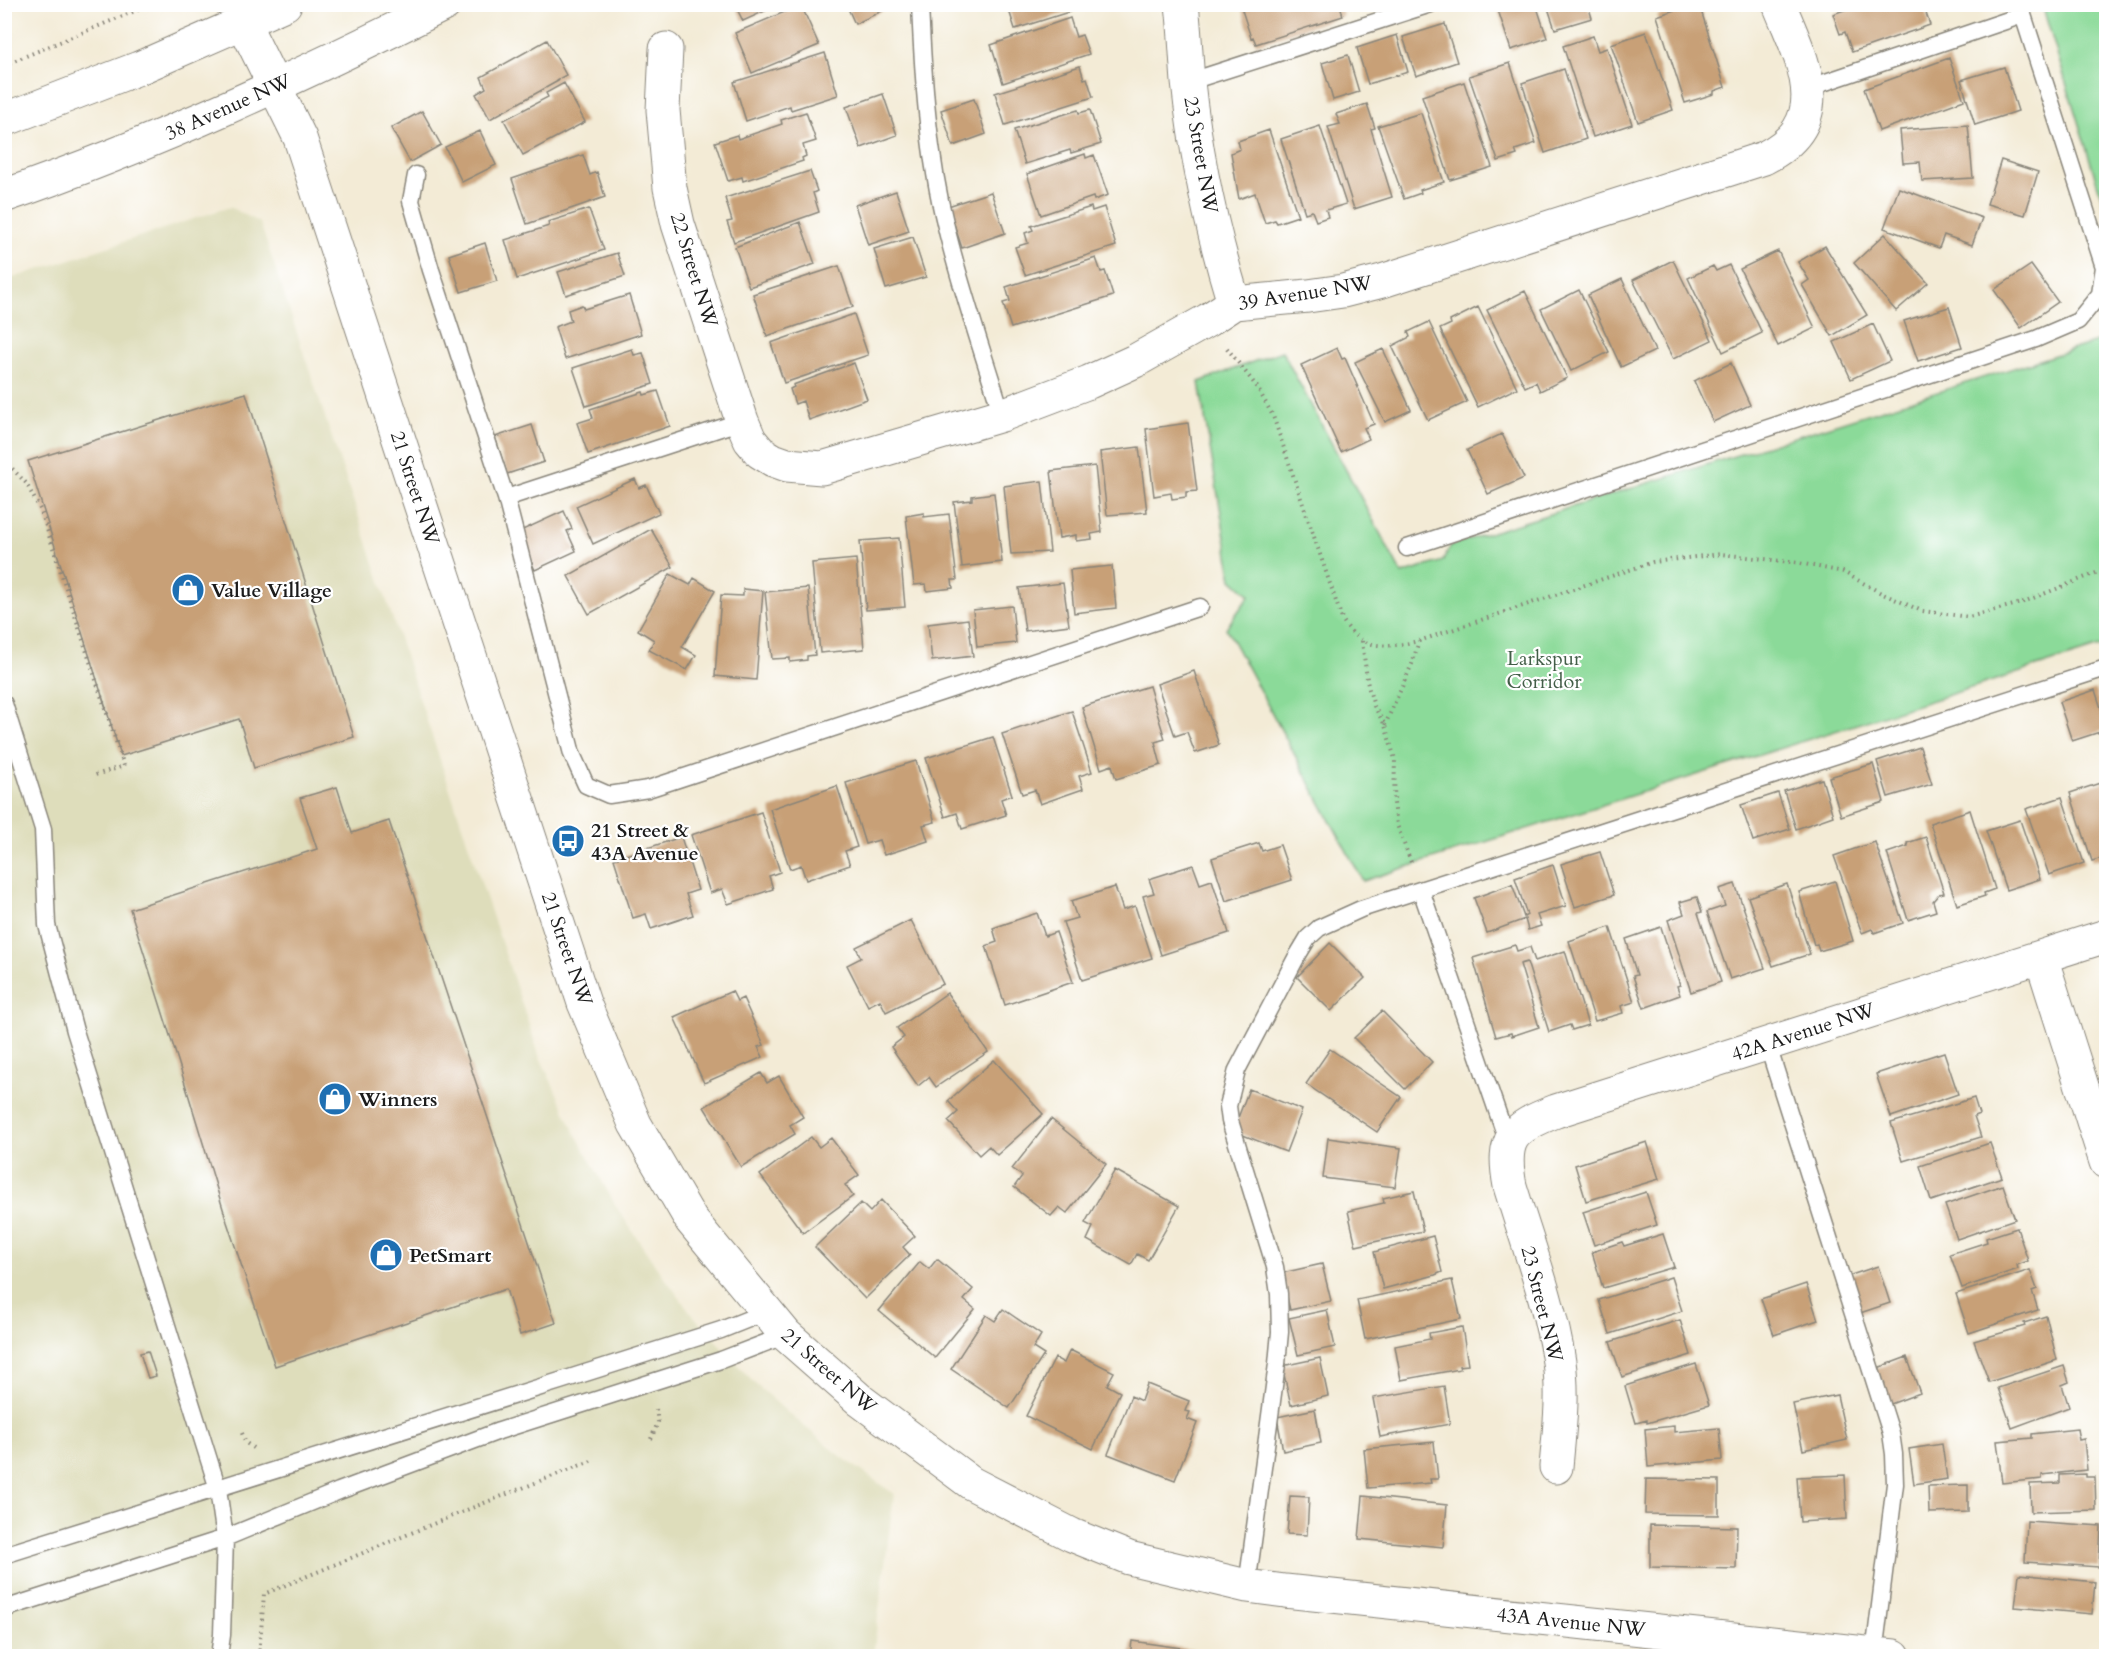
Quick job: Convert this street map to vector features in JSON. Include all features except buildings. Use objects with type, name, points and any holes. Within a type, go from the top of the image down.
[{"type":"street","points":[[4,120],[139,68],[244,24],[285,4]]},
{"type":"street","name":"38 Avenue NW","points":[[4,196],[73,172],[171,133],[276,86],[445,4]]},
{"type":"street","name":"23 Street NW","points":[[1182,4],[1188,82],[1213,228],[1221,312]]},
{"type":"street","points":[[1779,4],[1803,64],[1808,88]]},
{"type":"street","name":"21 Street NW","points":[[244,24],[300,138],[584,1003],[635,1124],[691,1220],[776,1324],[861,1401],[971,1483],[1072,1535],[1129,1558],[1247,1586]]},
{"type":"street","name":"22 Street NW","points":[[666,49],[663,110],[670,188],[678,224],[750,440],[760,452],[788,465]]},
{"type":"street","name":"39 Avenue NW","points":[[788,465],[822,468],[1002,415],[1089,382],[1135,361],[1221,312],[1343,291],[1748,164],[1782,148],[1794,136],[1806,112],[1808,88]]},
{"type":"street","name":"42A Avenue NW","points":[[1508,1143],[1520,1128],[1535,1118],[2106,936]]},
{"type":"street","points":[[2040,957],[2106,1162]]},
{"type":"street","name":"23 Street NW","points":[[1508,1143],[1506,1164],[1509,1186],[1550,1320],[1559,1363],[1561,1401],[1556,1467]]},
{"type":"street","name":"43A Avenue NW","points":[[1247,1586],[1869,1655]]},
{"type":"lane","points":[[920,4],[922,60],[929,124],[946,226],[1002,415]]},
{"type":"lane","points":[[1188,82],[1431,4]]},
{"type":"lane","points":[[1407,548],[2037,339],[2078,321],[2100,294],[2104,267],[2022,10],[1808,88]]},
{"type":"lane","points":[[416,175],[411,201],[430,270],[506,498],[572,754],[586,785],[609,795],[648,789],[1200,607]]},
{"type":"lane","points":[[506,498],[742,421]]},
{"type":"lane","points":[[1247,1586],[1277,1364],[1280,1313],[1275,1267],[1230,1121],[1228,1106],[1237,1070],[1308,938],[1319,928],[1361,909],[2106,668]]},
{"type":"lane","points":[[4,704],[43,829],[47,925],[75,1031],[218,1489],[225,1539],[222,1635],[219,1656]]},
{"type":"lane","points":[[1421,890],[1508,1143]]},
{"type":"lane","points":[[1767,1043],[1891,1433],[1895,1484],[1869,1655]]},
{"type":"lane","points":[[4,1556],[721,1330],[776,1324]]},
{"type":"lane","points":[[4,1609],[225,1539],[339,1491],[499,1431],[722,1360],[776,1324]]},
{"type":"path","points":[[4,65],[152,4]]},
{"type":"path","points":[[1221,312],[1253,381],[1273,416],[1342,619],[1348,629],[1361,641],[1372,645],[1386,646],[1419,641],[1653,562],[1721,554],[1799,563],[1843,572],[1883,594],[1922,610],[1969,617],[2021,603],[2106,569]]},
{"type":"path","points":[[4,460],[26,483],[41,511],[124,766],[95,775]]},
{"type":"path","points":[[1361,641],[1368,686],[1374,706],[1385,725],[1395,759],[1394,802],[1397,825],[1421,890]]},
{"type":"path","points":[[1385,725],[1412,664],[1419,641]]},
{"type":"path","points":[[259,1656],[264,1594],[591,1461]]},
{"type":"shaded area","points":[[230,207],[260,223],[539,1055],[575,1133],[617,1208],[690,1312],[752,1381],[842,1457],[894,1494],[873,1656],[5,1656],[4,281]]},
{"type":"green space","points":[[2042,5],[2106,5],[2106,212]]},
{"type":"green space","name":"Larkspur Corridor","points":[[2106,339],[2106,645],[1363,881],[1226,628],[1250,595],[1232,579],[1199,382],[1282,351],[1402,574],[1443,561],[1451,545]]},
{"type":"place","name":"Value Village","points":[[188,590]]},
{"type":"place","name":"21 Street & 43A Avenue","points":[[568,841]]},
{"type":"place","name":"Winners","points":[[335,1099]]},
{"type":"place","name":"PetSmart","points":[[386,1255]]}]
